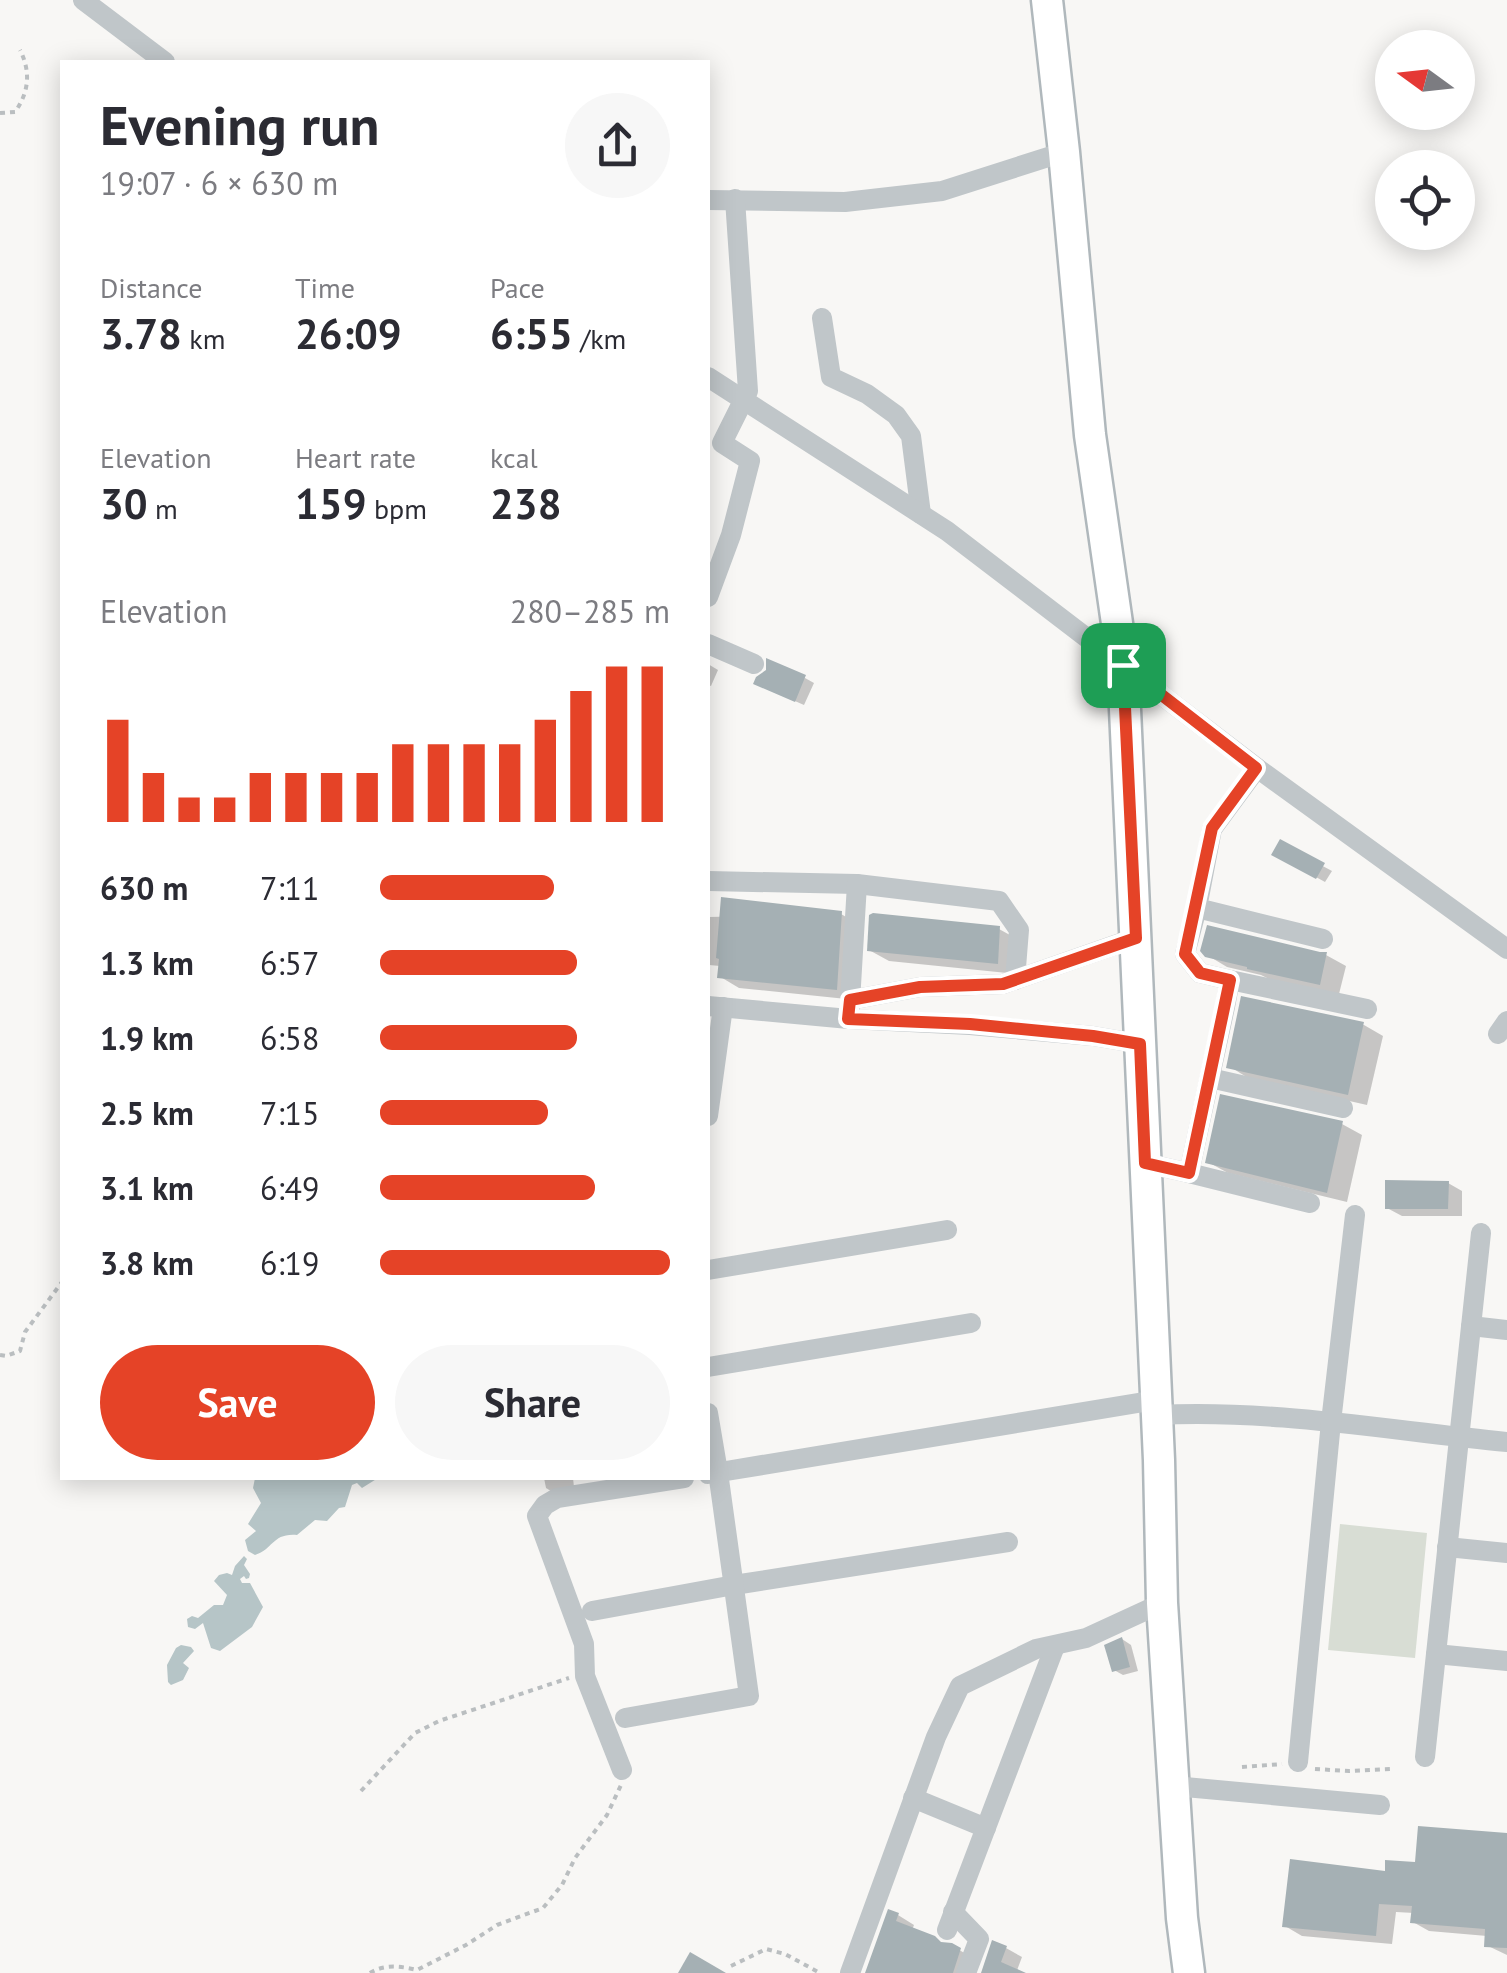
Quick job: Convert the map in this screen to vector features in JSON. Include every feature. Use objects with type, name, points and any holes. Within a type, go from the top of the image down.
[{"type":"main road","points":[[1047,0],[1090,435],[1123,665],[1162,1603],[1189,1973]]},
{"type":"street","points":[[83,0],[162,60]]},
{"type":"street","points":[[710,200],[845,202],[942,191],[1064,152]]},
{"type":"street","points":[[710,592],[731,535],[750,461],[722,443],[748,391],[735,199]]},
{"type":"street","points":[[822,318],[830,377],[867,394],[896,414],[911,436],[921,514]]},
{"type":"street","points":[[710,378],[947,531],[1256,768],[1507,949]]},
{"type":"street","points":[[710,645],[754,664]]},
{"type":"street","points":[[1256,768],[1212,828],[1185,954],[1200,973],[1367,1008]]},
{"type":"street","points":[[710,881],[857,884],[999,902],[1019,930],[1015,980]]},
{"type":"street","points":[[849,1010],[857,884]]},
{"type":"street","points":[[1196,908],[1322,939]]},
{"type":"street","points":[[849,1010],[920,987],[1003,984],[1136,938]]},
{"type":"street","points":[[1189,1173],[1230,980]]},
{"type":"street","points":[[710,1085],[715,1007],[849,1010],[1140,1044]]},
{"type":"street","points":[[1210,1078],[1343,1108]]},
{"type":"street","points":[[1145,1163],[1310,1203]]},
{"type":"street","points":[[1298,1762],[1356,1214]]},
{"type":"street","points":[[710,1270],[946,1230]]},
{"type":"street","points":[[1425,1757],[1481,1233]]},
{"type":"street","points":[[710,1367],[970,1324]]},
{"type":"street","points":[[1471,1326],[1507,1330]]},
{"type":"street","points":[[713,1473],[1156,1408],[1507,1442]]},
{"type":"street","points":[[625,1718],[749,1696],[710,1437]]},
{"type":"street","points":[[622,1770],[585,1676],[584,1644],[537,1516],[544,1505],[557,1498],[671,1480]]},
{"type":"street","points":[[592,1611],[1008,1542]]},
{"type":"street","points":[[1447,1547],[1507,1553]]},
{"type":"street","points":[[850,1973],[936,1737],[960,1686],[1036,1649],[1086,1638],[1162,1603]]},
{"type":"street","points":[[966,1973],[979,1940],[950,1921],[1055,1646]]},
{"type":"street","points":[[1436,1654],[1507,1661]]},
{"type":"street","points":[[1174,1786],[1380,1806]]},
{"type":"street","points":[[914,1798],[986,1828]]},
{"type":"path","points":[[0,113],[15,112],[25,97],[28,64],[20,50]]},
{"type":"path","points":[[0,1356],[20,1350],[25,1332],[60,1285]]},
{"type":"path","points":[[360,1792],[415,1733],[439,1721],[568,1680],[585,1659]]},
{"type":"path","points":[[1242,1767],[1298,1762],[1308,1768],[1390,1769]]},
{"type":"path","points":[[370,1973],[379,1967],[417,1970],[496,1925],[543,1908],[562,1885],[574,1858],[607,1816],[621,1788],[622,1770]]},
{"type":"path","points":[[731,1966],[766,1949],[820,1973]]},
{"type":"shaded area","points":[[255,1480],[375,1480],[362,1488],[357,1483],[352,1485],[345,1507],[327,1521],[315,1520],[297,1535],[283,1536],[255,1555],[248,1551],[245,1540],[256,1531],[248,1524],[261,1503],[253,1488]]},
{"type":"shaded area","points":[[1340,1524],[1427,1533],[1415,1658],[1328,1650]]},
{"type":"shaded area","points":[[244,1556],[250,1574],[249,1578],[240,1579],[250,1583],[263,1607],[252,1627],[220,1651],[211,1648],[203,1623],[195,1629],[188,1627],[187,1619],[198,1618],[214,1605],[223,1605],[227,1595],[214,1581],[219,1575],[232,1575]]},
{"type":"shaded area","points":[[181,1645],[194,1651],[183,1663],[189,1668],[183,1680],[171,1685],[167,1665]]},
{"type":"building","points":[[766,658],[806,675],[795,702],[753,684],[766,670]]},
{"type":"building","points":[[1280,839],[1325,863],[1316,879],[1271,855]]},
{"type":"building","points":[[721,897],[842,911],[837,990],[717,978]]},
{"type":"building","points":[[869,915],[1000,926],[998,964],[867,951]]},
{"type":"building","points":[[1207,925],[1327,952],[1320,985],[1205,957],[1200,951]]},
{"type":"building","points":[[1241,996],[1364,1022],[1348,1095],[1226,1068]]},
{"type":"building","points":[[1220,1094],[1343,1121],[1327,1193],[1205,1163]]},
{"type":"building","points":[[1385,1180],[1449,1181],[1448,1209],[1385,1209]]},
{"type":"building","points":[[1122,1637],[1130,1667],[1112,1672],[1104,1645]]},
{"type":"building","points":[[1418,1826],[1507,1833],[1507,1948],[1484,1947],[1485,1929],[1410,1923],[1412,1906],[1379,1904],[1376,1936],[1282,1927],[1290,1859],[1385,1871],[1385,1860],[1415,1862]]},
{"type":"building","points":[[888,1909],[899,1913],[896,1921],[961,1948],[953,1973],[865,1973]]},
{"type":"building","points":[[992,1940],[1007,1946],[1001,1962],[1026,1973],[981,1973]]},
{"type":"building","points":[[690,1952],[726,1973],[678,1973]]},
{"type":"route","points":[[1123,665],[1256,768],[1212,828],[1185,954],[1200,973],[1230,980],[1189,1173],[1145,1163],[1140,1044],[970,1024],[848,1019],[850,1000],[920,987],[1003,984],[1136,938],[1123,665]]}]
